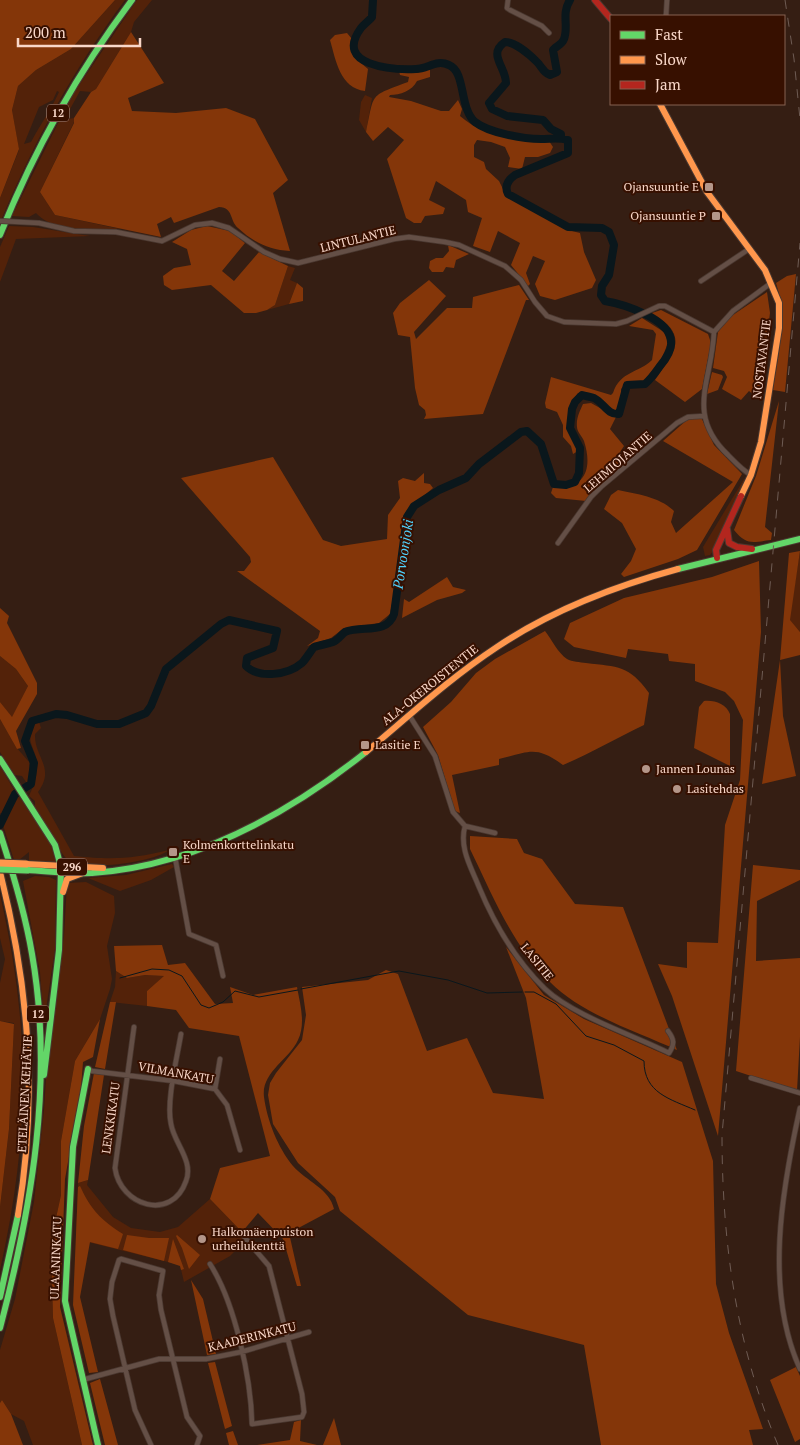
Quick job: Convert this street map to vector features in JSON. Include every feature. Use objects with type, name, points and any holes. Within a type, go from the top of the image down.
[{"type":"main road","name":"12","points":[[0,235],[26,174],[59,111],[101,42],[132,0]]},
{"type":"main road","points":[[595,0],[610,17]]},
{"type":"main road","name":"NOSTAVANTIE","points":[[661,105],[707,192],[750,249],[772,283],[779,304],[779,328],[761,442],[751,475],[719,543],[721,557]]},
{"type":"main road","name":"NOSTAVANTIE","points":[[721,557],[728,523]]},
{"type":"main road","points":[[726,537],[729,544],[736,548],[757,549]]},
{"type":"main road","name":"ALA-OKEROISTENTIE","points":[[62,869],[83,873],[118,869],[175,857],[229,836],[290,805],[345,768],[476,661],[543,619],[633,580],[800,539]]},
{"type":"main road","points":[[0,759],[56,845],[62,869],[59,950],[30,1189]]},
{"type":"main road","name":"ETELÄINEN KEHÄTIE","points":[[0,833],[28,935],[38,1015],[39,1086],[30,1189],[18,1257],[0,1328]]},
{"type":"main road","name":"ALA-OKEROISTENTIE","points":[[0,863],[62,869],[118,869]]},
{"type":"main road","name":"ALA-OKEROISTENTIE","points":[[0,871],[27,867]]},
{"type":"main road","name":"ETELÄINEN KEHÄTIE","points":[[0,871],[21,957],[29,1023],[29,1120],[17,1217],[0,1297]]},
{"type":"main road","points":[[61,901],[67,879],[83,873]]},
{"type":"main road","points":[[0,883],[21,957]]},
{"type":"main road","name":"ULAANINKATU","points":[[88,1069],[73,1147],[66,1273],[67,1316],[98,1445]]},
{"type":"street","points":[[508,0],[507,8],[542,26],[550,33]]},
{"type":"street","points":[[666,15],[667,0]]},
{"type":"street","name":"LINTULANTIE","points":[[0,221],[39,223],[74,231],[116,232],[162,241],[170,239],[195,225],[212,223],[229,228],[264,252],[280,259],[298,263],[394,239],[409,237],[445,242],[505,266],[521,280],[534,302],[547,316],[564,322],[616,324],[648,310],[665,306],[714,332]]},
{"type":"street","points":[[701,281],[750,249]]},
{"type":"street","points":[[751,475],[718,446],[706,427],[704,393],[714,332],[732,311],[772,283]]},
{"type":"street","name":"LEHMIOJANTIE","points":[[558,543],[591,497],[602,486],[678,423],[688,417],[704,416]]},
{"type":"street","points":[[409,715],[430,745],[435,756],[453,812],[466,826],[495,832]]},
{"type":"street","name":"LASITIE","points":[[466,826],[464,850],[482,894],[505,938],[545,989],[582,1013],[670,1053],[674,1046],[673,1038],[668,1032]]},
{"type":"street","points":[[175,857],[189,934],[216,944],[224,976]]},
{"type":"street","name":"LENKKIKATU","points":[[134,1027],[115,1160],[116,1176],[122,1189],[133,1200],[152,1206],[168,1202],[176,1197],[186,1182],[189,1170],[171,1125],[174,1081],[181,1034]]},
{"type":"street","points":[[215,1089],[220,1060]]},
{"type":"street","name":"VILMANKATU","points":[[88,1069],[174,1081],[215,1089],[228,1105],[240,1150]]},
{"type":"street","points":[[751,1078],[800,1093]]},
{"type":"street","points":[[800,1108],[784,1192],[780,1264],[785,1318],[793,1353],[800,1368]]},
{"type":"street","points":[[210,1264],[228,1296],[250,1392],[252,1424],[302,1417],[304,1412],[302,1394],[269,1266],[246,1238]]},
{"type":"street","points":[[151,1445],[135,1410],[110,1299],[112,1282],[119,1260],[124,1258],[163,1271],[159,1302],[187,1417],[200,1436],[197,1445]]},
{"type":"street","name":"KAADERINKATU","points":[[82,1380],[151,1360],[173,1358],[206,1359],[241,1352],[309,1332]]},
{"type":"shaded area","points":[[0,0],[115,0],[71,49],[36,70],[18,86],[12,110],[19,149],[0,198]]},
{"type":"shaded area","points":[[115,0],[125,0],[89,52],[57,105],[28,160],[2,218],[0,218],[0,198],[19,150],[12,110],[18,86],[36,70],[71,49]],"holes":[[[57,91],[59,92],[31,142],[24,144],[39,107],[53,100]]]},
{"type":"shaded area","points":[[137,0],[152,0],[134,22],[131,32],[96,89],[91,92],[80,91],[64,120],[74,118],[74,122],[40,192],[55,215],[120,229],[75,229],[64,227],[44,220],[36,213],[29,217],[12,216],[71,97]]},
{"type":"shaded area","points":[[131,32],[164,83],[128,98],[132,111],[176,113],[226,108],[255,119],[288,180],[273,193],[290,251],[268,247],[256,241],[235,225],[227,210],[219,207],[174,223],[171,217],[157,224],[161,237],[55,215],[40,192],[74,123],[74,118],[91,92],[96,89]]},
{"type":"shaded area","points":[[347,33],[352,39],[356,56],[368,69],[365,91],[350,85],[340,72],[334,56],[330,40],[335,35]]},
{"type":"shaded area","points":[[430,68],[430,77],[417,81],[405,92],[390,95],[389,97],[411,101],[441,111],[449,111],[458,100],[462,109],[460,116],[480,129],[514,139],[549,141],[553,147],[550,153],[538,157],[525,157],[522,169],[508,167],[510,158],[505,147],[491,142],[477,140],[474,145],[474,157],[484,162],[486,169],[499,181],[506,195],[568,230],[580,233],[584,252],[596,280],[592,288],[555,300],[540,296],[535,284],[545,261],[533,256],[526,273],[530,284],[528,286],[511,265],[520,243],[498,231],[490,252],[473,246],[482,218],[468,212],[466,200],[436,181],[429,200],[445,208],[443,214],[425,216],[421,223],[414,223],[406,218],[387,159],[404,140],[388,127],[373,141],[366,132],[375,98],[408,82],[409,77],[400,75],[399,71],[417,73]]},
{"type":"shaded area","points":[[365,95],[372,98],[366,132],[359,120],[361,102]]},
{"type":"shaded area","points":[[9,226],[33,227],[90,236],[16,239],[0,282],[0,247]]},
{"type":"shaded area","points":[[207,226],[230,231],[245,243],[222,271],[234,281],[259,252],[288,266],[275,305],[267,310],[256,313],[244,313],[211,285],[172,290],[164,285],[163,276],[174,268],[191,265],[187,249],[172,242],[191,230]]},
{"type":"shaded area","points":[[448,245],[469,254],[456,260],[454,268],[446,267],[443,272],[432,272],[429,268],[430,261],[436,258],[443,258],[449,251]]},
{"type":"shaded area","points":[[288,266],[295,268],[290,280],[297,283],[289,304],[267,310],[275,305]]},
{"type":"shaded area","points":[[796,274],[785,392],[773,390],[782,323],[780,296],[776,283],[787,276]]},
{"type":"shaded area","points":[[429,280],[446,296],[414,332],[416,339],[447,308],[472,308],[473,297],[519,285],[529,300],[526,300],[483,414],[424,419],[426,415],[425,410],[419,405],[415,388],[410,337],[398,335],[393,313],[400,303]]},
{"type":"shaded area","points":[[297,283],[303,288],[303,301],[289,304]]},
{"type":"shaded area","points":[[767,292],[770,313],[759,399],[749,391],[741,400],[722,389],[727,377],[724,371],[713,368],[718,332],[730,317]]},
{"type":"shaded area","points":[[661,310],[708,334],[711,343],[702,389],[685,402],[655,380],[673,352],[675,344],[675,337],[671,329],[664,321],[652,313]]},
{"type":"shaded area","points":[[642,318],[664,332],[668,343],[661,360],[644,381],[626,383],[621,389],[621,406],[615,412],[598,398],[578,393],[568,415],[569,429],[578,451],[573,454],[571,446],[563,437],[563,425],[557,412],[546,408],[545,403],[551,377],[611,395],[620,380],[652,360],[656,334],[653,330],[629,326]]},
{"type":"shaded area","points":[[712,372],[723,377],[718,390],[707,394]]},
{"type":"shaded area","points":[[779,401],[765,527],[772,533],[771,540],[751,542],[743,539],[734,530],[756,476]]},
{"type":"shaded area","points":[[591,403],[616,417],[610,429],[624,446],[620,452],[628,461],[595,489],[586,501],[556,498],[551,493],[553,487],[573,485],[584,476],[587,469],[587,451],[577,424],[578,415],[583,404]]},
{"type":"shaded area","points":[[701,417],[714,445],[742,474],[697,550],[678,559],[624,577],[621,574],[631,561],[636,549],[622,523],[604,509],[611,495],[618,490],[662,502],[674,511],[671,522],[676,533],[733,482],[663,441],[688,419]]},
{"type":"shaded area","points":[[273,457],[323,540],[341,546],[387,539],[388,515],[400,498],[398,481],[403,478],[415,481],[424,473],[424,483],[430,484],[433,488],[407,510],[403,517],[401,556],[390,614],[379,623],[344,628],[331,638],[307,646],[318,638],[320,631],[237,571],[244,571],[251,562],[250,557],[181,478]]},
{"type":"shaded area","points":[[744,479],[745,482],[715,549],[710,555],[705,556],[703,547]]},
{"type":"shaded area","points":[[800,551],[800,632],[789,620]]},
{"type":"shaded area","points":[[800,551],[790,620],[800,632],[800,655],[780,660],[789,553]]},
{"type":"shaded area","points":[[759,561],[761,632],[718,1136],[672,996],[658,964],[687,968],[687,942],[718,943],[725,825],[740,780],[743,720],[734,701],[725,692],[695,681],[695,664],[669,661],[668,654],[628,649],[626,658],[574,647],[564,639],[570,623],[624,598],[712,577]]},
{"type":"shaded area","points":[[447,577],[453,587],[466,590],[462,593],[437,600],[402,618],[404,599],[409,602]]},
{"type":"shaded area","points":[[0,608],[9,616],[7,623],[37,683],[37,694],[16,731],[21,748],[17,749],[0,719],[0,702],[12,717],[28,686],[16,669],[0,656]]},
{"type":"shaded area","points":[[545,631],[558,650],[567,659],[615,667],[629,672],[635,677],[649,693],[644,725],[563,765],[539,752],[532,752],[499,759],[499,765],[452,775],[460,813],[455,811],[438,755],[423,727],[451,702],[476,673],[495,659]]},
{"type":"shaded area","points":[[0,656],[16,669],[28,686],[12,718],[0,702]]},
{"type":"shaded area","points":[[780,660],[783,716],[796,776],[762,784]]},
{"type":"shaded area","points":[[704,701],[720,703],[730,714],[730,766],[694,748],[699,707]]},
{"type":"shaded area","points":[[0,719],[16,747],[29,762],[30,780],[28,785],[22,776],[15,775],[0,752]]},
{"type":"shaded area","points":[[36,722],[39,722],[41,728],[35,734],[38,750],[45,769],[43,783],[38,792],[74,856],[122,858],[169,850],[150,858],[119,864],[76,864],[68,860],[56,844],[35,807],[35,801],[29,796],[37,772],[37,761],[30,740],[32,729]]},
{"type":"shaded area","points":[[0,766],[14,790],[2,814],[0,813]]},
{"type":"shaded area","points":[[19,796],[51,845],[56,861],[54,863],[29,860],[29,852],[19,860],[14,860],[3,825]]},
{"type":"shaded area","points":[[470,836],[517,839],[524,853],[542,859],[575,904],[623,907],[677,1050],[610,1021],[577,1004],[550,982],[525,952],[504,919],[470,849]]},
{"type":"shaded area","points":[[172,864],[174,867],[151,880],[120,891],[88,878],[126,875]]},
{"type":"shaded area","points":[[753,865],[800,870],[800,880],[757,901],[756,961],[800,958],[800,1037],[797,1091],[736,1071]]},
{"type":"shaded area","points":[[35,876],[49,877],[56,880],[55,949],[44,1023],[40,972],[23,881]]},
{"type":"shaded area","points":[[86,882],[114,896],[115,913],[107,946],[112,979],[100,1019],[75,1061],[61,1141],[61,1195],[51,1241],[53,1318],[82,1445],[33,1445],[24,1421],[11,1414],[2,1400],[0,1403],[0,1350],[15,1299],[34,1202],[44,1110],[48,1046],[64,937],[67,883]]},
{"type":"shaded area","points":[[0,895],[17,991],[22,1037],[23,1082],[17,1174],[0,1270],[0,1207],[9,1129],[14,1023],[0,1021],[0,983],[5,959],[0,938]]},
{"type":"shaded area","points":[[162,945],[168,965],[185,963],[215,1004],[233,1003],[230,987],[253,995],[297,987],[302,1014],[300,1034],[294,1047],[267,1080],[264,1088],[264,1097],[271,1124],[278,1142],[288,1159],[298,1171],[328,1196],[334,1209],[289,1233],[301,1286],[297,1286],[283,1239],[258,1213],[242,1232],[210,1199],[220,1168],[270,1156],[239,1036],[189,1028],[176,1010],[147,1006],[147,991],[164,976],[145,975],[127,978],[116,971],[114,946]]},
{"type":"shaded area","points":[[506,947],[544,995],[584,1019],[682,1062],[713,1161],[716,1284],[729,1333],[763,1429],[749,1430],[753,1445],[601,1445],[584,1345],[468,1315],[340,1211],[335,1197],[298,1163],[273,1124],[268,1095],[270,1083],[302,1040],[306,1015],[302,987],[368,980],[386,970],[398,974],[427,1051],[467,1038],[493,1093],[544,1099],[526,998]]},
{"type":"shaded area","points":[[116,971],[127,978],[145,975],[165,976],[147,991],[147,1006],[110,1002],[115,987]]},
{"type":"shaded area","points":[[110,1002],[116,1002],[105,1069],[95,1067]]},
{"type":"shaded area","points":[[100,1019],[93,1057],[83,1062],[81,1088],[65,1179],[60,1307],[93,1445],[82,1445],[53,1318],[51,1241],[61,1195],[61,1141],[75,1061]]},
{"type":"shaded area","points":[[0,1021],[14,1024],[9,1129],[0,1207]]},
{"type":"shaded area","points":[[94,1073],[104,1075],[88,1180],[78,1183],[84,1126]]},
{"type":"shaded area","points":[[88,1180],[87,1185],[113,1217],[131,1228],[160,1232],[178,1227],[210,1199],[248,1238],[230,1256],[184,1282],[180,1265],[76,1239],[78,1183]]},
{"type":"shaded area","points":[[80,1186],[97,1214],[123,1234],[118,1249],[90,1242],[80,1297],[98,1372],[89,1373],[73,1305],[78,1187]]},
{"type":"shaded area","points":[[127,1235],[169,1238],[164,1261],[123,1250]]},
{"type":"shaded area","points":[[176,1236],[200,1255],[189,1269]]},
{"type":"shaded area","points":[[173,1239],[184,1269],[181,1270],[180,1266],[168,1262]]},
{"type":"shaded area","points":[[191,1280],[203,1299],[216,1354],[207,1355]]},
{"type":"shaded area","points":[[215,1362],[232,1426],[225,1429],[208,1363]]},
{"type":"shaded area","points":[[796,1367],[800,1376],[800,1439],[795,1442],[770,1380]]},
{"type":"shaded area","points":[[100,1379],[118,1445],[105,1445],[90,1383]]},
{"type":"shaded area","points":[[2,1400],[11,1414],[23,1445],[0,1445],[0,1403]]},
{"type":"shaded area","points":[[334,1418],[341,1445],[323,1445]]},
{"type":"shaded area","points":[[301,1420],[300,1441],[317,1445],[257,1445],[290,1440],[294,1422]]},
{"type":"shaded area","points":[[233,1431],[238,1445],[229,1445],[226,1433]]},
{"type":"waterway","name":"Porvoonjoki","points":[[0,825],[15,794],[31,784],[34,763],[25,741],[32,721],[56,714],[67,715],[97,724],[119,724],[146,713],[151,706],[166,669],[221,624],[229,620],[277,631],[273,648],[247,658],[246,666],[258,673],[266,674],[282,673],[296,667],[304,661],[314,647],[333,642],[345,632],[386,625],[391,621],[394,614],[407,517],[414,506],[439,490],[466,478],[479,464],[521,432],[527,431],[541,444],[554,484],[566,485],[575,482],[579,473],[580,448],[570,428],[572,409],[575,402],[582,395],[597,400],[611,413],[619,414],[627,385],[645,384],[669,352],[671,342],[669,334],[663,326],[634,309],[605,301],[601,295],[602,286],[609,275],[614,245],[609,232],[602,228],[568,227],[508,194],[507,186],[515,175],[568,153],[568,140],[516,137],[481,126],[470,116],[458,75],[454,69],[444,63],[420,69],[406,69],[381,66],[360,58],[355,51],[354,41],[361,28],[372,17],[373,0]]},
{"type":"waterway","points":[[561,138],[561,134],[551,129],[543,120],[507,116],[492,109],[489,103],[506,83],[497,56],[500,47],[505,42],[513,44],[526,52],[547,74],[550,75],[557,72],[553,50],[564,39],[566,29],[565,15],[570,0]]},
{"type":"waterway","points":[[120,978],[152,969],[169,970],[182,976],[201,1005],[209,1008],[223,1002],[235,991],[259,997],[298,990]]},
{"type":"waterway","points":[[301,989],[399,971],[448,980],[487,993],[522,992]]},
{"type":"waterway","points":[[525,992],[534,992],[556,1004],[586,1036],[614,1045],[644,1061],[648,1081],[654,1088],[668,1098],[695,1110]]},
{"type":"railway","points":[[785,0],[794,59],[800,119]]},
{"type":"railway","points":[[778,1445],[752,1370],[734,1293],[725,1214],[722,1135],[800,243]]},
{"type":"traffic: fast","points":[[0,235],[27,173],[58,113],[93,56],[132,0]]},
{"type":"traffic: fast","points":[[678,569],[800,539]]},
{"type":"traffic: fast","points":[[27,870],[92,873],[130,868],[167,860],[203,848],[272,816],[336,775],[366,752]]},
{"type":"traffic: fast","points":[[0,759],[55,845],[61,867],[59,950],[44,1075]]},
{"type":"traffic: fast","points":[[0,833],[29,938],[38,1001],[41,1048],[40,1095],[30,1189],[22,1236],[0,1328]]},
{"type":"traffic: fast","points":[[0,869],[27,870]]},
{"type":"traffic: fast","points":[[88,1069],[73,1147],[65,1301],[98,1445]]},
{"type":"traffic: fast","points":[[0,1297],[18,1215]]},
{"type":"traffic: slow","points":[[661,105],[707,192],[765,270],[779,303],[779,328],[761,442],[751,475],[741,496]]},
{"type":"traffic: slow","points":[[366,752],[463,671],[518,634],[584,600],[678,569]]},
{"type":"traffic: slow","points":[[0,863],[26,864]]},
{"type":"traffic: slow","points":[[26,864],[103,868]]},
{"type":"traffic: slow","points":[[0,872],[18,958],[24,1000],[27,1043],[29,1085],[28,1128],[18,1215]]},
{"type":"traffic: slow","points":[[63,892],[67,879],[83,873]]},
{"type":"traffic: jam","points":[[595,0],[610,18]]},
{"type":"traffic: jam","points":[[717,558],[716,550],[741,496]]},
{"type":"traffic: jam","points":[[727,529],[729,543],[737,547],[752,549]]},
{"type":"place","name":"Ojansuuntie E","points":[[709,187]]},
{"type":"place","name":"Ojansuuntie P","points":[[716,216]]},
{"type":"place","name":"Lasitie E","points":[[365,745]]},
{"type":"place","name":"Jannen Lounas","points":[[646,769]]},
{"type":"place","name":"Lasitehdas","points":[[677,789]]},
{"type":"place","name":"Kolmenkorttelinkatu E","points":[[173,852]]},
{"type":"place","name":"Halkomäenpuiston urheilukenttä","points":[[202,1239]]}]
